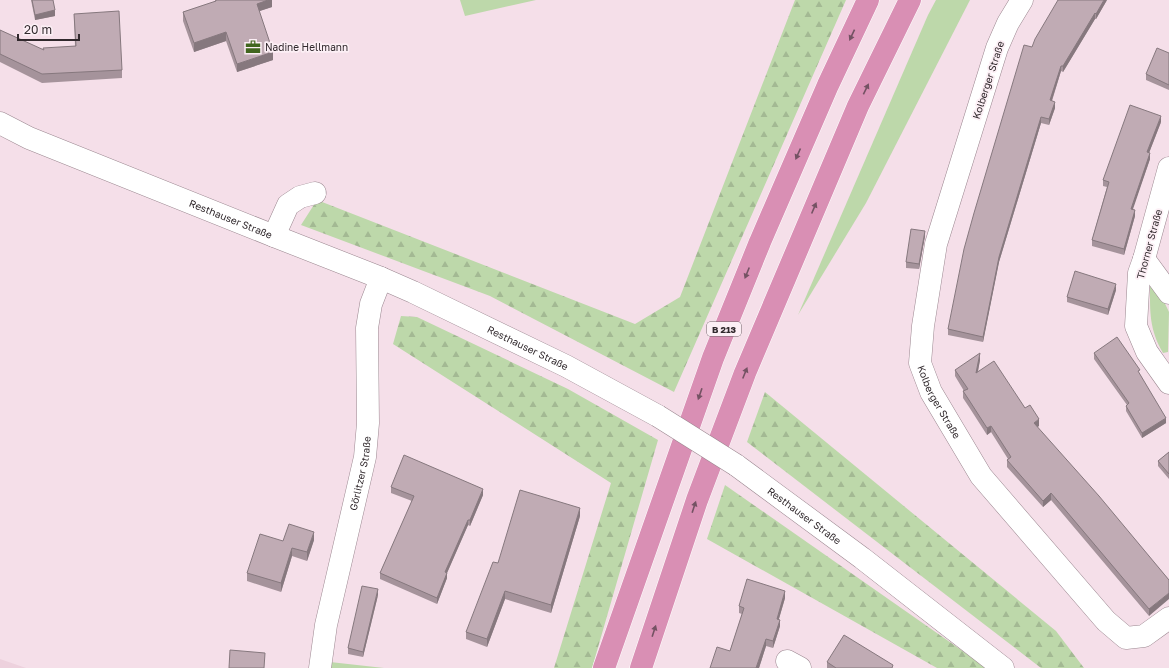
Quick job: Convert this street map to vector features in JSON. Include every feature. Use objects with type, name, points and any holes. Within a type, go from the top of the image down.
[{"type":"highway","name":"B 213","points":[[604,668],[713,358],[760,242],[828,85],[868,0]]},
{"type":"highway","points":[[641,668],[697,500],[745,373],[858,106],[910,0]]},
{"type":"street","name":"Kolberger Straße","points":[[1022,0],[1008,23],[997,48],[936,244],[923,326],[920,363],[931,392],[981,476],[1106,621],[1126,638],[1144,636],[1169,618]]},
{"type":"street","name":"Resthauser Straße","points":[[0,123],[29,138],[381,278],[420,295],[566,366],[658,416],[736,465],[862,558],[1003,668]]},
{"type":"street","name":"Thorner Straße","points":[[1169,168],[1139,273],[1136,326],[1147,352],[1169,383]]},
{"type":"street","points":[[274,236],[288,205],[300,198],[315,193]]},
{"type":"street","points":[[1144,259],[1169,293]]},
{"type":"street","name":"Görlitzer Straße","points":[[320,668],[328,618],[365,458],[368,423],[367,328],[371,304],[381,278]]},
{"type":"shaded area","points":[[0,659],[26,668],[0,668]]},
{"type":"green space","points":[[460,0],[536,0],[465,16]]},
{"type":"green space","points":[[795,0],[846,0],[674,392],[490,296],[301,225],[317,200],[635,324],[680,297]]},
{"type":"green space","points":[[936,0],[970,0],[866,203],[798,315],[928,15]]},
{"type":"green space","points":[[1150,285],[1158,289],[1169,312],[1168,352],[1163,353],[1155,336],[1150,312]]},
{"type":"green space","points":[[401,316],[417,317],[568,389],[658,440],[592,668],[554,668],[611,483],[393,344]]},
{"type":"green space","points":[[765,392],[1056,631],[1084,668],[1041,668],[747,442]]},
{"type":"green space","points":[[725,485],[987,668],[937,668],[707,539]]},
{"type":"green space","points":[[330,662],[384,668],[329,668]]},
{"type":"building","points":[[32,0],[53,0],[55,10],[35,15]]},
{"type":"building","points":[[216,0],[268,0],[257,4],[273,52],[237,64],[226,32],[194,43],[183,12]]},
{"type":"building","points":[[1058,0],[1104,0],[1063,66],[1061,66],[1050,100],[1055,102],[1049,119],[1041,117],[999,257],[983,337],[948,329],[964,249],[1024,45],[1032,47],[1035,39]]},
{"type":"building","points":[[119,11],[122,70],[42,74],[0,54],[0,30],[44,50],[43,48],[76,46],[74,14]]},
{"type":"building","points":[[1157,48],[1169,53],[1169,85],[1146,74]]},
{"type":"building","points":[[1130,105],[1161,116],[1147,152],[1150,153],[1131,209],[1135,210],[1124,249],[1092,240],[1109,182],[1103,180]]},
{"type":"building","points":[[911,229],[925,231],[919,264],[906,262]]},
{"type":"building","points":[[1075,271],[1116,284],[1108,309],[1067,297]]},
{"type":"building","points":[[1117,337],[1140,370],[1138,371],[1166,418],[1142,433],[1126,406],[1129,403],[1094,353]]},
{"type":"building","points":[[980,353],[976,373],[994,361],[1025,408],[1030,405],[1039,419],[1034,423],[1099,496],[1169,580],[1169,593],[1149,609],[1051,493],[1043,501],[1007,460],[1011,457],[991,426],[987,428],[963,391],[968,389],[955,370]]},
{"type":"building","points":[[1169,452],[1169,474],[1158,461]]},
{"type":"building","points":[[404,455],[483,489],[445,572],[447,573],[437,598],[380,573],[414,496],[391,487]]},
{"type":"building","points":[[520,490],[580,508],[551,605],[505,591],[487,639],[466,632],[493,562],[498,563]]},
{"type":"building","points":[[289,524],[314,532],[307,552],[292,548],[281,583],[247,573],[260,534],[283,541]]},
{"type":"building","points":[[747,579],[785,591],[777,619],[780,620],[773,641],[766,639],[756,668],[710,668],[717,647],[730,651],[744,608],[739,606]]},
{"type":"building","points":[[362,586],[378,589],[363,652],[348,648]]},
{"type":"building","points":[[844,635],[893,665],[892,668],[836,668],[827,662]]},
{"type":"building","points":[[230,650],[265,653],[264,668],[229,668]]},
{"type":"place","name":"Nadine Hellmann","points":[[253,47]]}]
